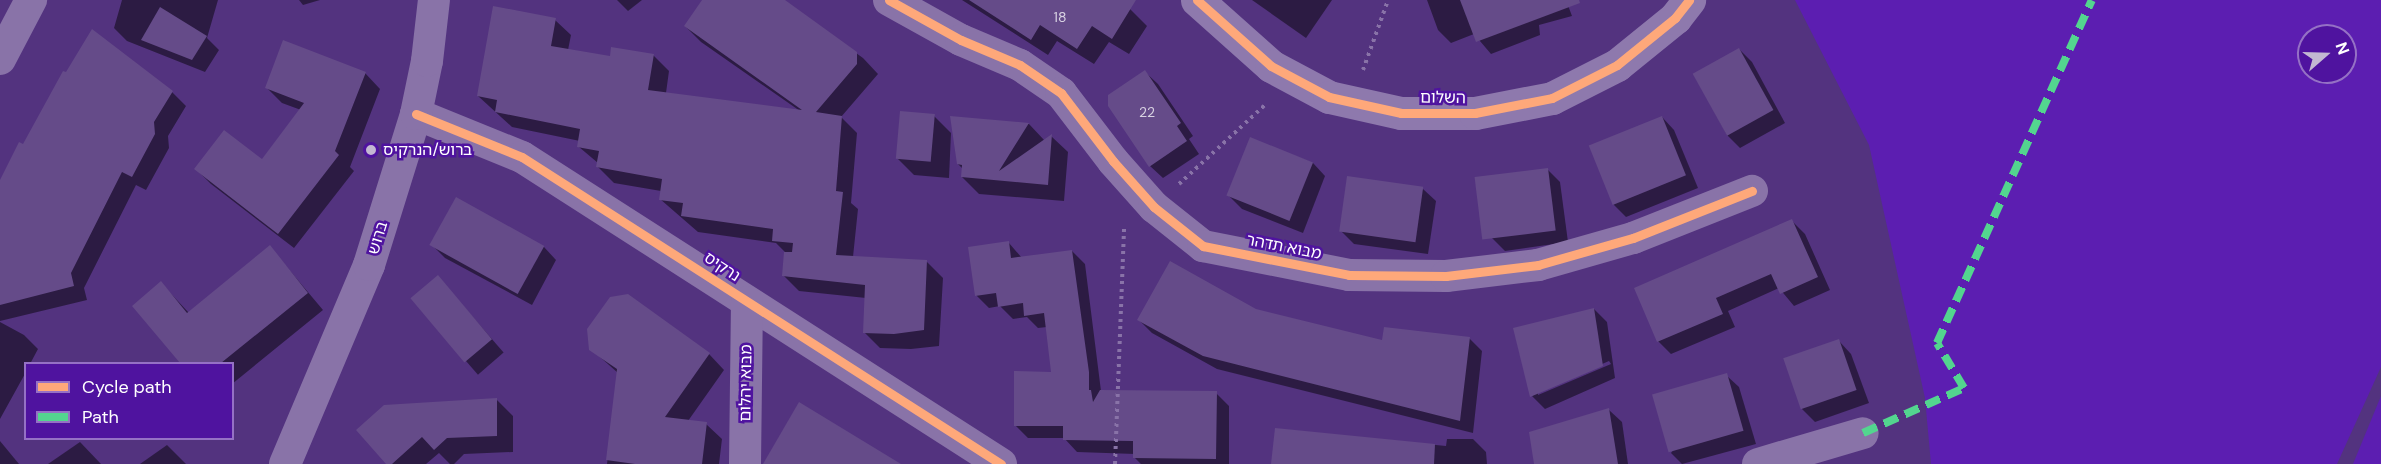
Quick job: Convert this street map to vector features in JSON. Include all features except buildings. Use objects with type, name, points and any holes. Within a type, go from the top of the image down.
[{"type":"street","points":[[0,59],[31,0]]},
{"type":"street","name":"ברוש","points":[[285,464],[369,265],[416,114],[427,61],[434,0]]},
{"type":"street","name":"מבוא תדהר","points":[[889,0],[961,40],[1020,65],[1061,93],[1154,207],[1203,246],[1349,275],[1446,276],[1538,265],[1633,238],[1752,191]]},
{"type":"street","name":"השלום","points":[[1197,0],[1271,66],[1329,97],[1401,113],[1476,113],[1552,98],[1617,65],[1675,18],[1689,0]]},
{"type":"street","name":"נרקיס","points":[[416,114],[522,157],[1001,464]]},
{"type":"street","name":"מבוא יהלום","points":[[745,464],[747,302]]},
{"type":"street","points":[[1758,464],[1863,433]]},
{"type":"path","points":[[1352,101],[1389,0]]},
{"type":"path","points":[[1154,207],[1294,78]]},
{"type":"path","points":[[1116,464],[1126,175]]},
{"type":"shaded area","points":[[1795,0],[2381,0],[2381,367],[2337,464],[1931,464],[1925,398],[1869,145]]},
{"type":"shaded area","points":[[2381,396],[2381,464],[2353,464]]},
{"type":"marked path","points":[[1863,433],[1964,388],[1937,343],[2092,0]]},
{"type":"cycle path","points":[[889,0],[961,40],[1020,65],[1061,93],[1113,161],[1154,207],[1203,246],[1349,275],[1446,276],[1538,265],[1633,238],[1752,191]]},
{"type":"cycle path","points":[[1197,0],[1271,66],[1329,97],[1401,113],[1475,113],[1552,98],[1617,65],[1675,18],[1689,0]]},
{"type":"cycle path","points":[[416,114],[522,157],[1001,464]]},
{"type":"place","name":"ברוש/הנרקיס","points":[[371,150]]}]
